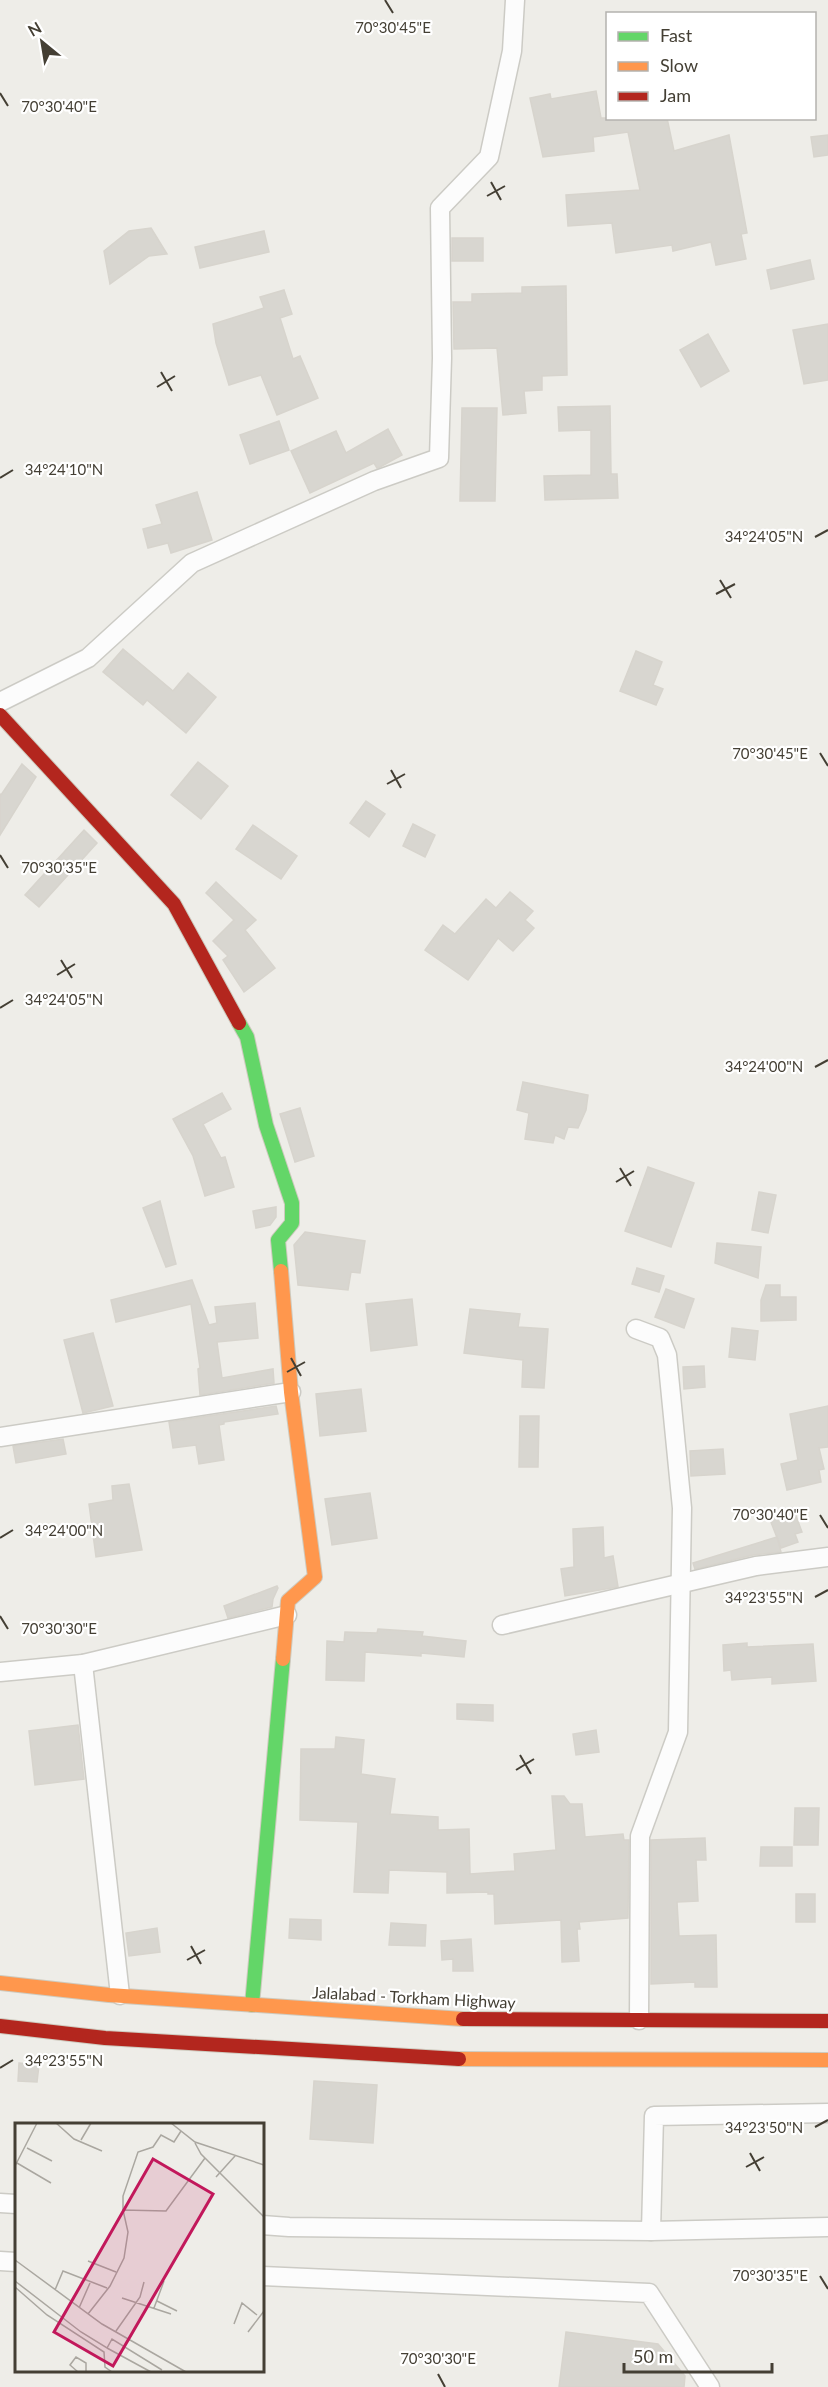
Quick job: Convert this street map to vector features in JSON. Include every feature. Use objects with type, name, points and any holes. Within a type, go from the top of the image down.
[{"type":"main road","points":[[0,714],[174,904],[247,1037],[266,1125],[292,1203],[292,1223],[278,1240],[291,1392],[315,1576],[288,1601],[252,2004]]},
{"type":"main road","name":"Jalalabad - Torkham Highway","points":[[0,1983],[120,1995],[459,2019],[828,2021]]},
{"type":"main road","points":[[0,2026],[105,2038],[458,2059],[828,2060]]},
{"type":"street","points":[[0,702],[88,658],[192,563],[374,481],[439,458],[442,358],[440,208],[489,158],[512,51],[515,0]]},
{"type":"street","points":[[636,1329],[660,1338],[667,1355],[682,1508],[678,1732],[640,1836],[639,2020]]},
{"type":"street","points":[[0,1437],[291,1392]]},
{"type":"street","points":[[502,1625],[756,1566],[828,1557]]},
{"type":"street","points":[[0,1672],[83,1664],[287,1615]]},
{"type":"street","points":[[83,1664],[120,1995]]},
{"type":"street","points":[[651,2231],[654,2116],[828,2113]]},
{"type":"street","points":[[0,2203],[15,2204]]},
{"type":"street","points":[[264,2224],[289,2227],[651,2231],[828,2227]]},
{"type":"street","points":[[0,2260],[15,2262]]},
{"type":"street","points":[[264,2276],[649,2293],[710,2387]]},
{"type":"building","points":[[596,91],[601,118],[606,118],[606,120],[667,120],[674,151],[729,135],[747,233],[741,234],[746,259],[716,265],[711,242],[673,251],[672,245],[616,253],[612,223],[568,226],[566,195],[640,190],[628,132],[593,137],[594,151],[543,157],[530,98],[550,94],[551,99]]},
{"type":"building","points":[[828,135],[828,155],[814,157],[811,137]]},
{"type":"building","points":[[151,228],[167,254],[149,256],[110,284],[104,251],[129,231]]},
{"type":"building","points":[[264,231],[269,252],[200,268],[195,247]]},
{"type":"building","points":[[452,238],[483,238],[483,261],[452,261]]},
{"type":"building","points":[[810,260],[814,279],[771,289],[767,270]]},
{"type":"building","points":[[566,286],[567,375],[542,376],[542,390],[524,391],[526,413],[503,415],[497,348],[454,349],[453,302],[472,302],[472,294],[522,293],[522,287]]},
{"type":"building","points":[[284,290],[292,314],[280,318],[293,359],[300,356],[318,398],[277,415],[261,375],[229,385],[216,343],[213,324],[264,308],[260,297]]},
{"type":"building","points":[[828,324],[828,380],[804,384],[793,330]]},
{"type":"building","points":[[708,334],[729,371],[701,387],[680,350]]},
{"type":"building","points":[[610,406],[611,474],[617,474],[618,498],[545,500],[544,476],[591,475],[591,430],[559,431],[558,407]]},
{"type":"building","points":[[462,408],[497,408],[495,501],[460,501]]},
{"type":"building","points":[[279,421],[289,450],[250,464],[240,435]]},
{"type":"building","points":[[388,429],[402,455],[377,468],[374,463],[310,493],[291,451],[336,431],[346,453]]},
{"type":"building","points":[[197,492],[212,540],[171,553],[168,543],[148,548],[143,529],[162,524],[156,505]]},
{"type":"building","points":[[123,649],[173,691],[188,673],[216,697],[186,733],[147,700],[143,705],[103,672]]},
{"type":"building","points":[[636,651],[662,662],[653,685],[663,689],[656,705],[620,691]]},
{"type":"building","points":[[198,762],[228,786],[201,819],[171,795]]},
{"type":"building","points":[[22,764],[36,777],[0,835],[0,794]]},
{"type":"building","points":[[366,801],[385,814],[369,837],[350,823]]},
{"type":"building","points":[[413,824],[435,835],[425,857],[403,846]]},
{"type":"building","points":[[253,825],[297,856],[281,879],[236,849]]},
{"type":"building","points":[[84,830],[97,843],[39,907],[25,895]]},
{"type":"building","points":[[216,882],[256,920],[245,930],[275,968],[244,992],[223,960],[228,956],[213,941],[234,920],[206,893]]},
{"type":"building","points":[[510,892],[533,911],[525,920],[534,928],[513,951],[498,938],[468,980],[425,950],[443,925],[455,934],[486,899],[496,908]]},
{"type":"building","points":[[523,1082],[588,1095],[586,1110],[578,1128],[568,1127],[564,1139],[555,1135],[553,1143],[525,1139],[529,1113],[517,1110]]},
{"type":"building","points":[[222,1093],[231,1109],[203,1124],[221,1158],[225,1157],[234,1187],[205,1196],[193,1156],[173,1119]]},
{"type":"building","points":[[300,1108],[314,1156],[295,1162],[280,1114]]},
{"type":"building","points":[[648,1167],[694,1183],[671,1247],[625,1231]]},
{"type":"building","points":[[759,1192],[776,1195],[768,1233],[752,1230]]},
{"type":"building","points":[[160,1201],[176,1264],[166,1267],[143,1208]]},
{"type":"building","points":[[276,1207],[276,1217],[270,1225],[256,1228],[253,1211]]},
{"type":"building","points":[[305,1232],[365,1241],[360,1273],[351,1272],[348,1290],[298,1285],[294,1245]]},
{"type":"building","points":[[717,1243],[761,1247],[758,1278],[715,1263]]},
{"type":"building","points":[[637,1268],[664,1276],[659,1292],[632,1284]]},
{"type":"building","points":[[192,1280],[209,1325],[217,1323],[215,1307],[255,1303],[258,1338],[217,1342],[222,1378],[273,1369],[274,1383],[200,1395],[198,1369],[200,1368],[191,1304],[116,1322],[111,1300]]},
{"type":"building","points":[[766,1285],[780,1285],[780,1297],[796,1297],[796,1320],[761,1321],[761,1300]]},
{"type":"building","points":[[666,1289],[694,1299],[684,1328],[655,1317]]},
{"type":"building","points":[[412,1299],[417,1345],[371,1351],[366,1304]]},
{"type":"building","points":[[470,1309],[520,1314],[518,1327],[548,1329],[544,1388],[522,1387],[523,1360],[464,1353]]},
{"type":"building","points":[[732,1328],[758,1331],[755,1360],[729,1357]]},
{"type":"building","points":[[93,1333],[113,1406],[83,1413],[64,1340]]},
{"type":"building","points":[[704,1366],[705,1387],[684,1389],[683,1367]]},
{"type":"building","points":[[361,1389],[366,1431],[320,1436],[316,1394]]},
{"type":"building","points":[[276,1406],[278,1414],[224,1422],[219,1425],[224,1460],[199,1464],[196,1445],[173,1448],[169,1422]]},
{"type":"building","points":[[828,1406],[828,1447],[819,1448],[824,1469],[819,1470],[821,1482],[787,1490],[781,1464],[798,1460],[790,1414]]},
{"type":"building","points":[[520,1416],[539,1416],[538,1467],[519,1467]]},
{"type":"building","points":[[63,1439],[66,1454],[16,1463],[13,1446]]},
{"type":"building","points":[[723,1449],[725,1474],[691,1476],[690,1451]]},
{"type":"building","points":[[129,1484],[142,1550],[96,1557],[89,1504],[113,1500],[112,1486]]},
{"type":"building","points":[[370,1493],[377,1538],[332,1545],[325,1499]]},
{"type":"building","points":[[793,1508],[802,1532],[795,1534],[798,1542],[781,1548],[769,1517]]},
{"type":"building","points":[[603,1527],[604,1558],[613,1556],[618,1587],[565,1596],[561,1569],[574,1567],[573,1529]]},
{"type":"building","points":[[777,1537],[781,1552],[753,1555],[695,1569],[693,1563]]},
{"type":"building","points":[[277,1586],[272,1607],[228,1618],[224,1606]]},
{"type":"building","points":[[378,1629],[423,1632],[422,1636],[466,1641],[464,1657],[421,1653],[421,1656],[365,1652],[364,1681],[326,1680],[327,1641],[344,1642],[345,1632],[377,1633]]},
{"type":"building","points":[[747,1643],[747,1647],[813,1644],[816,1681],[772,1684],[772,1677],[732,1680],[731,1670],[724,1671],[723,1645]]},
{"type":"building","points":[[457,1704],[493,1705],[493,1721],[457,1719]]},
{"type":"building","points":[[78,1725],[84,1779],[35,1785],[29,1731]]},
{"type":"building","points":[[596,1730],[599,1752],[576,1755],[573,1734]]},
{"type":"building","points":[[336,1737],[364,1740],[361,1774],[395,1779],[390,1814],[438,1817],[438,1830],[469,1829],[470,1874],[515,1871],[514,1854],[556,1850],[552,1796],[564,1796],[570,1804],[582,1804],[585,1837],[623,1834],[624,1840],[629,1840],[628,1918],[579,1922],[580,1929],[577,1929],[579,1961],[562,1962],[561,1920],[495,1924],[494,1894],[488,1894],[488,1892],[447,1893],[447,1872],[389,1870],[388,1893],[354,1892],[358,1822],[300,1820],[301,1749],[335,1749]]},
{"type":"building","points":[[795,1808],[819,1808],[818,1845],[794,1845]]},
{"type":"building","points":[[705,1838],[706,1860],[696,1860],[698,1901],[677,1902],[679,1936],[716,1935],[717,1987],[695,1987],[695,1982],[651,1984],[651,1840]]},
{"type":"building","points":[[761,1847],[792,1847],[792,1866],[760,1866]]},
{"type":"building","points":[[796,1894],[815,1894],[815,1922],[796,1922]]},
{"type":"building","points":[[290,1919],[321,1920],[321,1940],[289,1938]]},
{"type":"building","points":[[391,1923],[426,1925],[425,1946],[389,1945]]},
{"type":"building","points":[[157,1928],[160,1952],[129,1956],[126,1933]]},
{"type":"building","points":[[471,1939],[473,1971],[453,1971],[453,1959],[442,1960],[441,1941]]},
{"type":"building","points":[[19,2063],[39,2065],[37,2082],[18,2081]]},
{"type":"building","points":[[314,2081],[377,2085],[373,2143],[310,2139]]},
{"type":"building","points":[[566,2332],[658,2344],[685,2376],[684,2387],[559,2387]]},
{"type":"traffic: fast","points":[[239,1023],[247,1037],[266,1125],[292,1203],[292,1223],[278,1240],[281,1271]]},
{"type":"traffic: fast","points":[[252,2005],[283,1659]]},
{"type":"traffic: slow","points":[[281,1271],[291,1392],[315,1577],[288,1601],[283,1659]]},
{"type":"traffic: slow","points":[[0,1983],[109,1995],[463,2019]]},
{"type":"traffic: slow","points":[[459,2059],[828,2060]]},
{"type":"traffic: jam","points":[[0,715],[174,904],[239,1023]]},
{"type":"traffic: jam","points":[[463,2019],[828,2021]]},
{"type":"traffic: jam","points":[[0,2026],[105,2038],[459,2059]]}]
